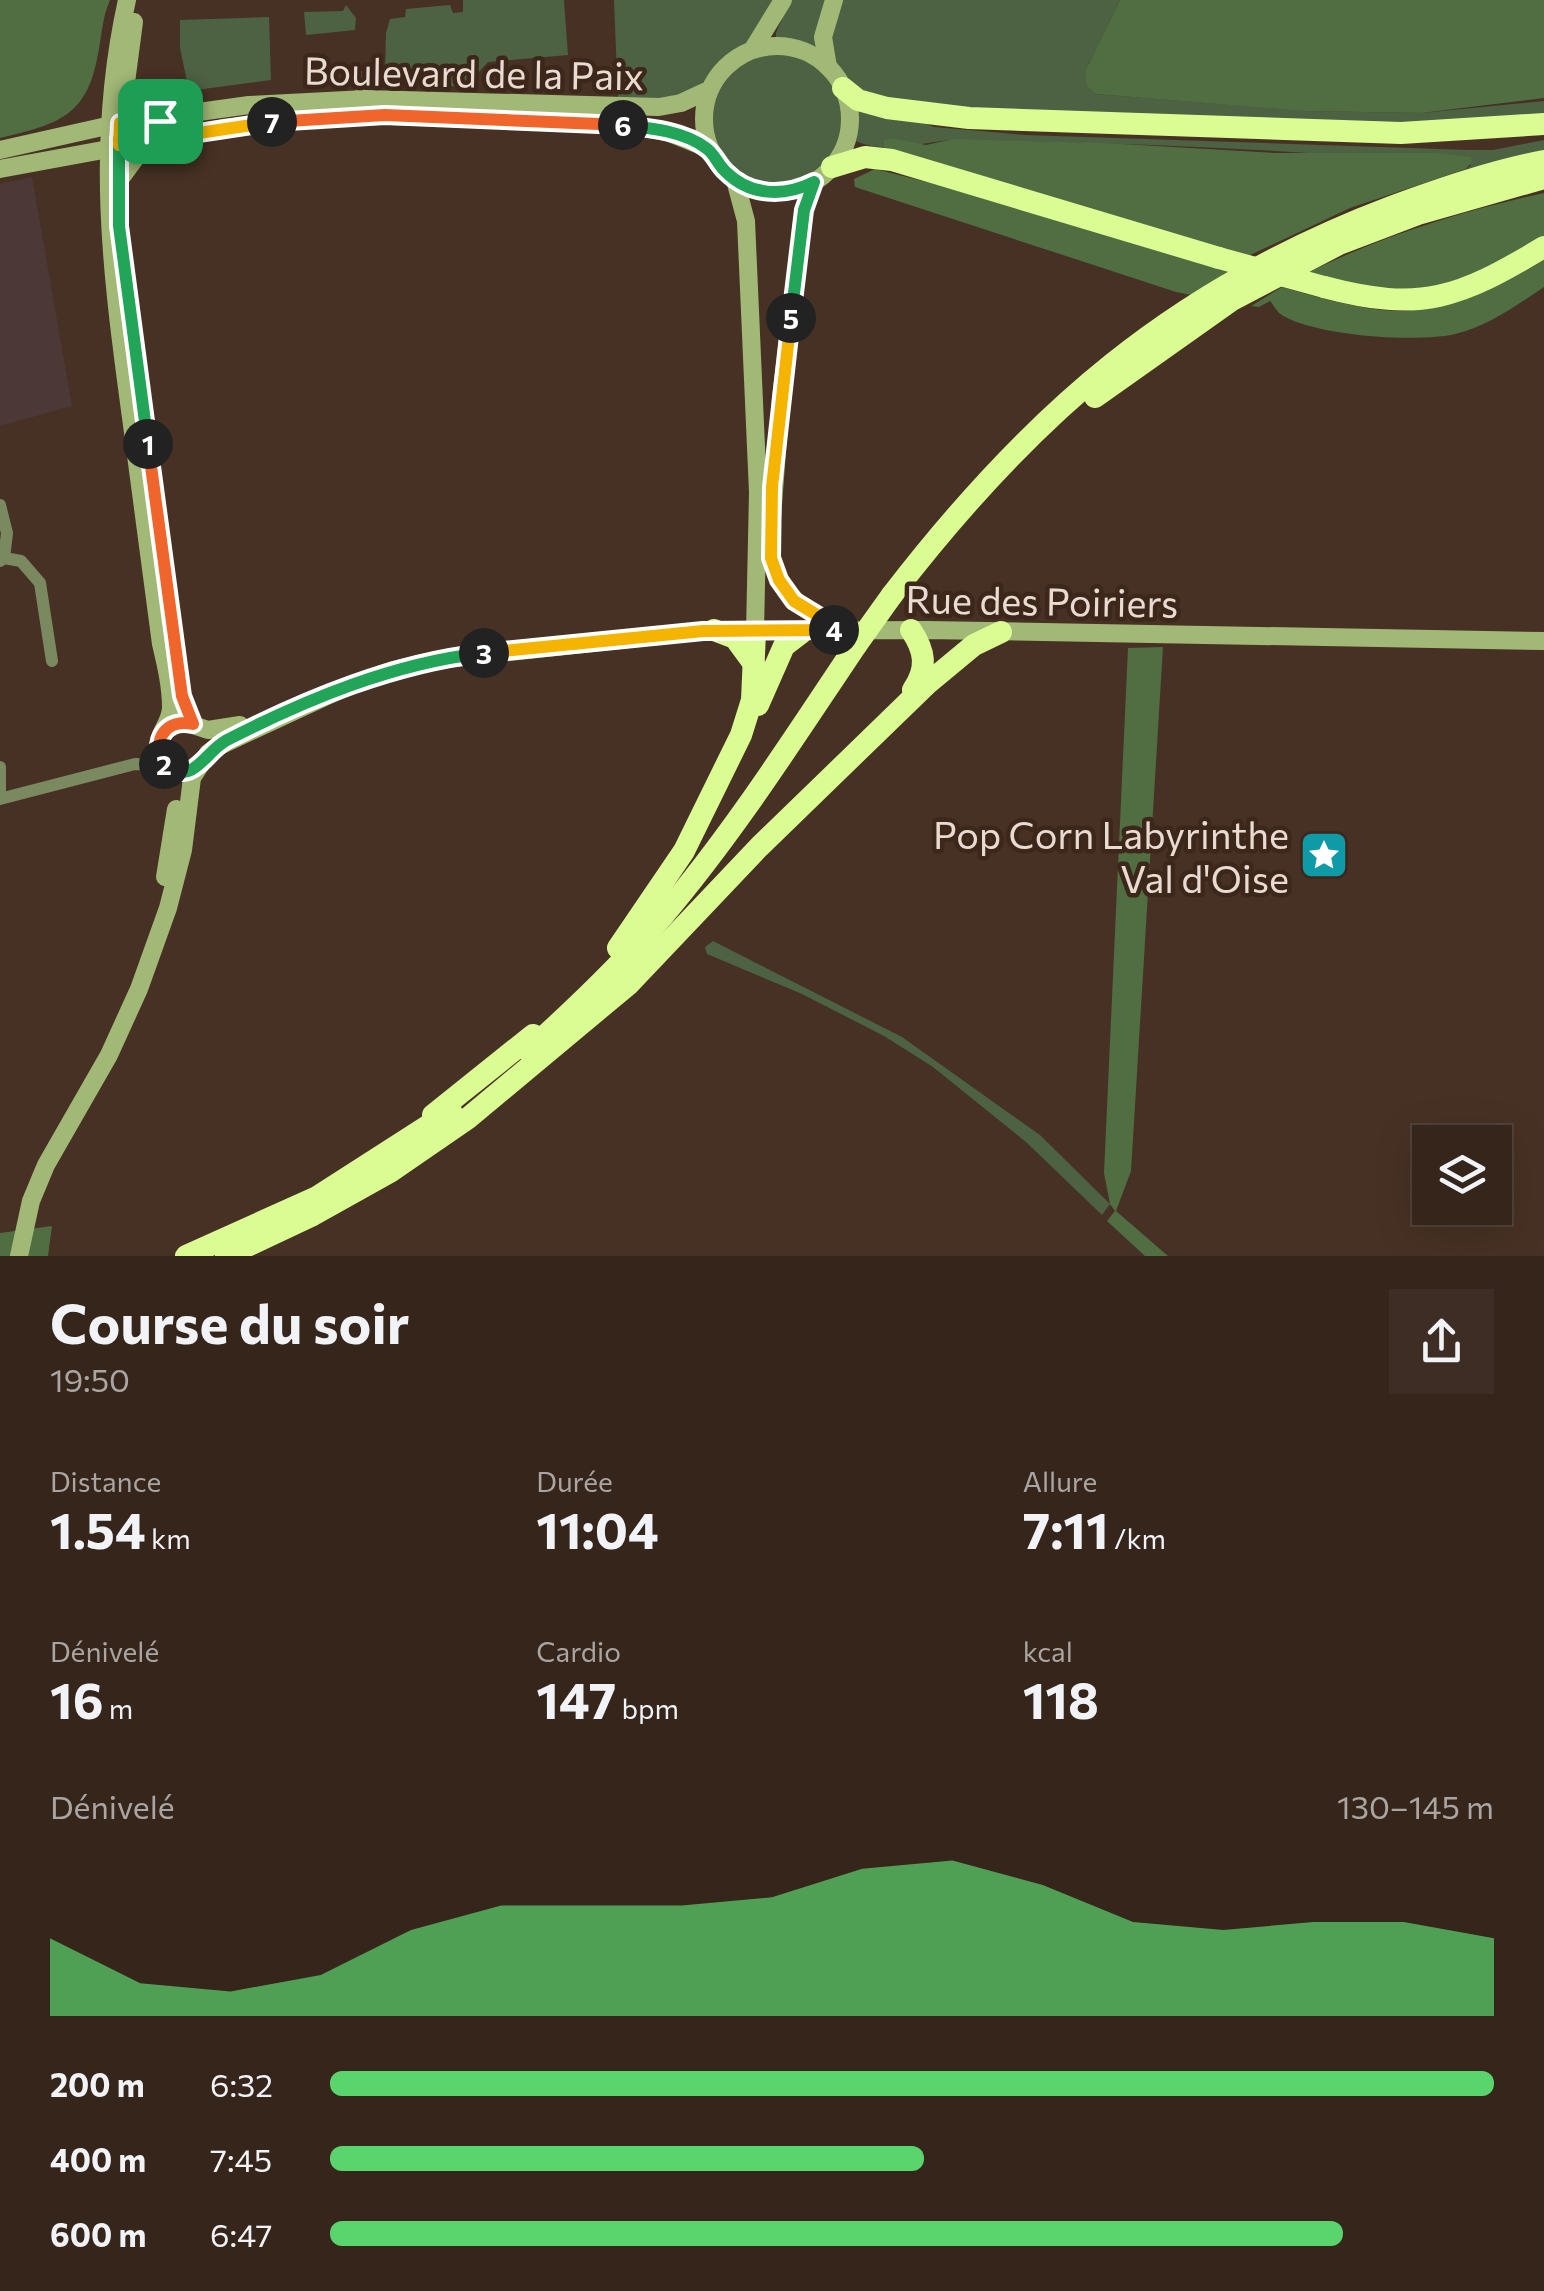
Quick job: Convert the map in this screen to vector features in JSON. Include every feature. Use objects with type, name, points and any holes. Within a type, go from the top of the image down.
[{"type":"highway","points":[[843,88],[858,100],[876,106],[968,118],[1401,133],[1544,124]]},
{"type":"highway","points":[[832,167],[865,157],[892,160],[1324,288],[1392,301],[1432,300],[1490,278],[1544,247]]},
{"type":"highway","points":[[898,600],[946,524],[1030,434],[1098,374],[1177,314],[1276,256],[1334,228],[1431,192],[1544,161]]},
{"type":"highway","points":[[188,1255],[317,1196],[388,1153],[454,1109],[528,1051],[599,986],[663,916],[752,802],[856,640],[1040,446],[1110,383],[1232,300],[1339,244],[1418,214],[1544,178]]},
{"type":"highway","points":[[714,630],[734,638],[754,664]]},
{"type":"highway","points":[[896,712],[916,686],[924,665],[920,645],[911,630]]},
{"type":"highway","points":[[741,735],[752,700],[754,632]]},
{"type":"highway","points":[[188,1255],[336,1178],[420,1125],[557,1015],[616,950],[684,851],[784,646],[801,632]]},
{"type":"highway","points":[[226,1256],[314,1215],[390,1172],[467,1118],[564,1040],[629,984],[759,847],[896,712],[960,655],[1001,632]]},
{"type":"highway","points":[[564,1040],[645,957],[737,847],[856,640]]},
{"type":"main road","points":[[127,0],[112,180],[118,324],[170,689],[168,727]]},
{"type":"main road","points":[[78,132],[120,80],[137,0]]},
{"type":"main road","points":[[753,50],[782,0]]},
{"type":"main road","points":[[828,67],[822,37],[834,0]]},
{"type":"main road","points":[[788,46],[810,54],[828,67],[843,88],[849,106],[849,134],[832,167],[814,182],[794,190],[754,189],[735,180],[709,149],[703,119],[709,90],[727,65],[753,50],[788,46]]},
{"type":"main road","points":[[120,80],[137,102],[164,115]]},
{"type":"main road","name":"Boulevard de la Paix","points":[[0,169],[80,152],[164,115],[249,105],[362,100],[660,107],[709,90]]},
{"type":"main road","points":[[60,156],[114,135],[150,140],[262,123],[385,115],[618,124],[667,132],[709,149]]},
{"type":"main road","name":"Boulevard de la Paix","points":[[0,150],[78,132],[114,135]]},
{"type":"main road","points":[[112,180],[150,140]]},
{"type":"main road","points":[[19,1256],[31,1201],[46,1166],[122,1032],[154,947],[183,850],[189,789],[208,742],[182,696],[112,180],[80,152]]},
{"type":"main road","points":[[735,180],[744,208],[747,239],[758,492],[754,632]]},
{"type":"main road","points":[[814,182],[804,210],[770,545],[773,568],[787,594],[804,610],[856,640]]},
{"type":"main road","points":[[714,630],[744,612],[756,574]]},
{"type":"main road","name":"Rue des Poiriers","points":[[308,704],[363,680],[436,660],[714,630],[801,632],[856,640],[911,630],[1544,641]]},
{"type":"main road","points":[[154,947],[178,800],[178,789],[158,747],[161,736],[168,727],[180,722],[229,728],[308,704]]},
{"type":"main road","points":[[169,767],[182,772],[203,761],[226,740],[308,704]]},
{"type":"street","points":[[361,77],[362,100]]},
{"type":"street","points":[[0,505],[7,532],[2,560],[21,561],[40,582],[52,661]]},
{"type":"street","points":[[135,764],[158,747]]},
{"type":"street","points":[[0,767],[0,796],[135,764],[169,767]]},
{"type":"shaded area","points":[[32,177],[72,406],[0,426],[0,184]]},
{"type":"green space","points":[[0,0],[110,0],[93,75],[77,105],[54,122],[0,138]]},
{"type":"green space","points":[[463,0],[564,0],[568,55],[488,62],[465,87],[391,82],[390,74],[385,74],[390,19],[405,17],[406,9],[450,5],[453,13],[463,12]]},
{"type":"green space","points":[[614,0],[774,0],[751,40],[700,85],[669,99],[618,100]]},
{"type":"green space","points":[[790,0],[826,0],[816,45],[809,48],[776,40]]},
{"type":"green space","points":[[843,0],[1120,0],[1085,71],[1096,94],[1308,111],[1421,113],[1544,101],[1544,118],[1471,126],[1044,115],[909,104],[874,96],[841,75],[831,44]]},
{"type":"green space","points":[[1120,0],[1544,0],[1544,98],[1421,113],[1304,111],[1096,94],[1087,86],[1085,71]]},
{"type":"green space","points":[[346,5],[356,18],[355,30],[306,35],[304,12],[343,11]]},
{"type":"green space","points":[[269,17],[271,80],[189,91],[180,48],[180,20]]},
{"type":"green space","points":[[777,54],[802,59],[823,73],[837,94],[842,119],[837,144],[823,165],[802,179],[777,184],[752,179],[731,165],[717,144],[712,119],[717,94],[731,73],[752,59]]},
{"type":"green space","points":[[856,106],[909,117],[934,127],[1026,135],[1468,150],[1493,150],[1544,140],[1544,150],[1466,169],[1471,165],[1152,145],[948,140],[883,147],[856,141]]},
{"type":"green space","points":[[954,139],[1275,153],[1437,153],[1471,157],[1472,161],[1466,169],[1350,208],[1248,256],[884,149],[884,140],[926,145]]},
{"type":"green space","points":[[875,169],[1229,271],[1191,295],[1176,292],[855,187],[854,179]]},
{"type":"green space","points":[[1544,193],[1544,237],[1456,283],[1399,293],[1307,273],[1423,226]]},
{"type":"green space","points":[[1544,260],[1544,287],[1490,321],[1438,337],[1338,332],[1294,321],[1279,313],[1270,301],[1259,307],[1251,306],[1282,287],[1358,306],[1417,310],[1474,296]]},
{"type":"green space","points":[[1163,647],[1131,1171],[1116,1211],[1168,1256],[1145,1256],[1107,1221],[1115,1211],[1104,1173],[1128,648]]},
{"type":"green space","points":[[713,941],[902,1037],[1040,1135],[1110,1204],[1102,1215],[1026,1142],[933,1067],[884,1036],[802,994],[707,954],[705,947]]},
{"type":"green space","points":[[52,1226],[48,1256],[0,1256],[0,1233]]},
{"type":"place","name":"Pop Corn Labyrinthe Val d'Oise","points":[[1324,855]]},
{"type":"route","points":[[160,121],[119,139],[118,182],[125,276],[182,696],[193,724],[174,724],[161,736],[159,754],[170,768],[194,770],[222,743],[363,680],[436,660],[703,631],[840,629],[804,610],[787,594],[773,568],[770,545],[772,487],[804,210],[814,182],[794,190],[764,192],[735,180],[709,149],[681,136],[618,124],[560,120],[385,115],[315,118],[119,145],[119,139],[120,123],[170,114],[160,121]]}]
